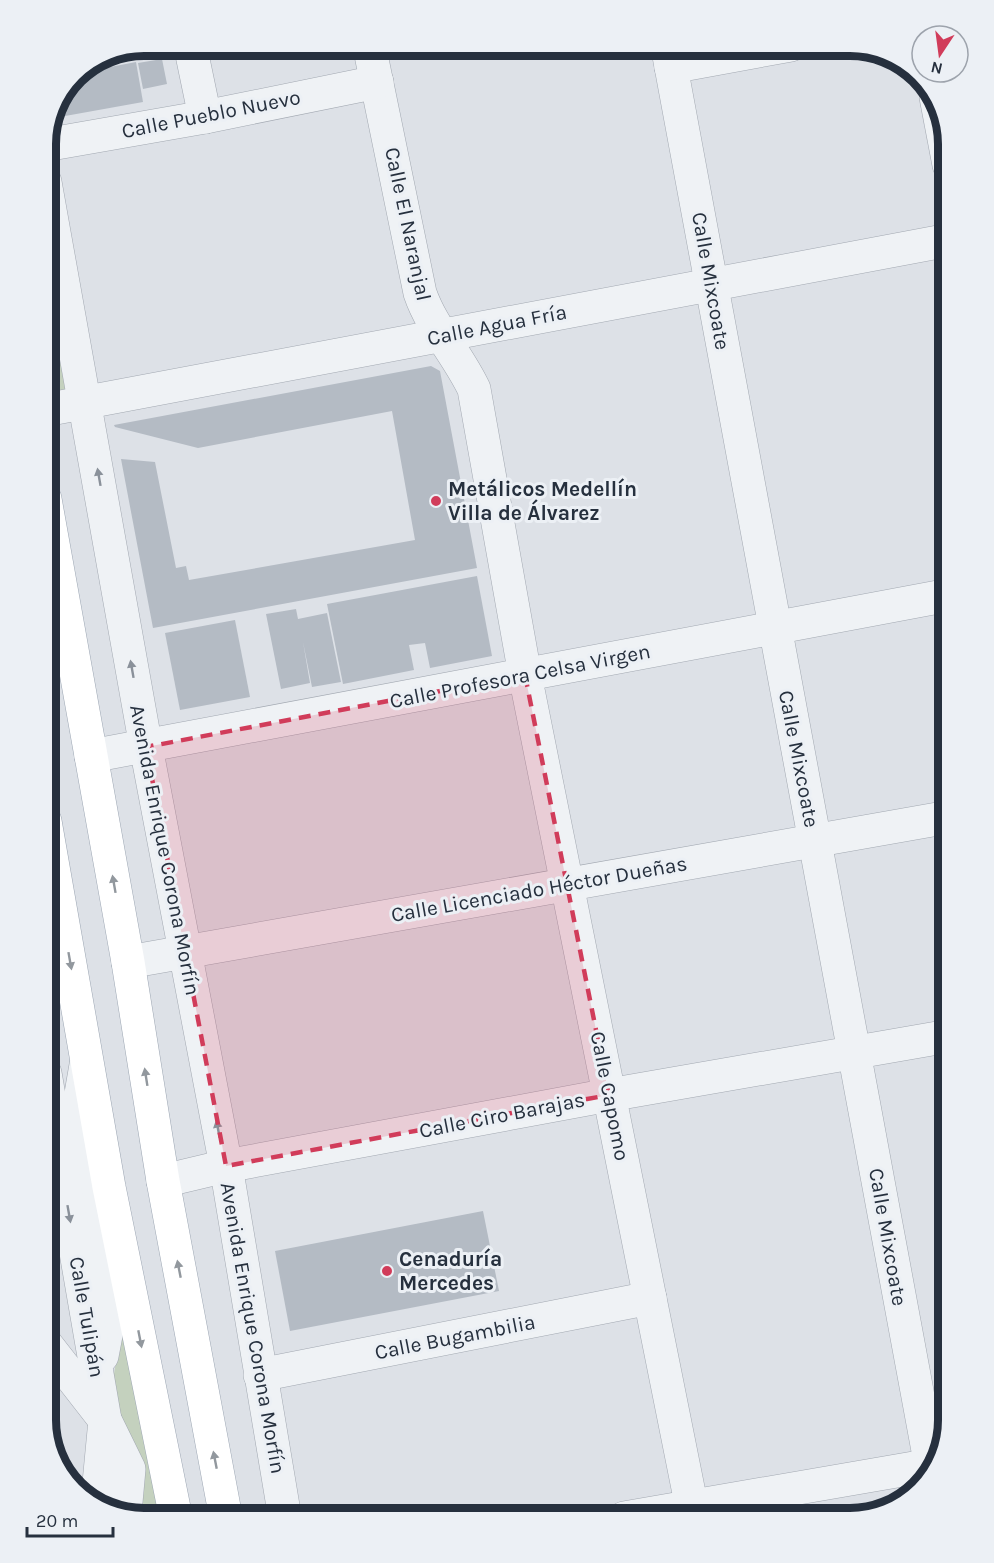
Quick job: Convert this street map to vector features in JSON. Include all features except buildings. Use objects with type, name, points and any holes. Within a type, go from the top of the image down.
[{"type":"main road","points":[[56,560],[128,962],[163,1181],[224,1507]]},
{"type":"main road","points":[[56,884],[109,1187],[174,1507]]},
{"type":"street","points":[[192,56],[205,117]]},
{"type":"street","name":"Calle El Naranjal","points":[[371,56],[420,293],[441,336],[464,368],[474,389],[525,675]]},
{"type":"street","name":"Calle Mixcoate","points":[[669,56],[931,1455]]},
{"type":"street","name":"Calle Pueblo Nuevo","points":[[56,143],[205,117],[377,82]]},
{"type":"street","name":"Avenida Enrique Corona Morfín","points":[[56,241],[146,747],[226,1166],[283,1507]]},
{"type":"street","name":"Calle Agua Fría","points":[[56,408],[938,242]]},
{"type":"street","name":"Calle Profesora Celsa Virgen","points":[[91,756],[938,597]]},
{"type":"street","name":"Calle Capomo","points":[[525,675],[692,1508]]},
{"type":"street","name":"Calle Licenciado Héctor Dueñas","points":[[128,962],[938,819]]},
{"type":"street","name":"Calle Ciro Barajas","points":[[163,1181],[226,1166],[609,1095],[938,1038]]},
{"type":"street","points":[[87,1060],[78,1111],[113,1298],[98,1380]]},
{"type":"street","name":"Calle Tulipán","points":[[56,1137],[105,1420],[104,1498]]},
{"type":"street","name":"Calle Bugambilia","points":[[260,1375],[650,1298]]},
{"type":"street","points":[[56,1357],[105,1420]]},
{"type":"street","points":[[715,1508],[923,1469]]},
{"type":"highlighted area","points":[[525,675],[609,1095],[226,1166],[146,747]]},
{"type":"green space","points":[[56,332],[66,393],[56,395]]},
{"type":"green space","points":[[126,1306],[163,1507],[135,1507],[117,1424],[113,1379]]},
{"type":"place","name":"Metálicos Medellín Villa de Álvarez","points":[[436,501]]},
{"type":"place","name":"Cenaduría Mercedes","points":[[387,1271]]}]
